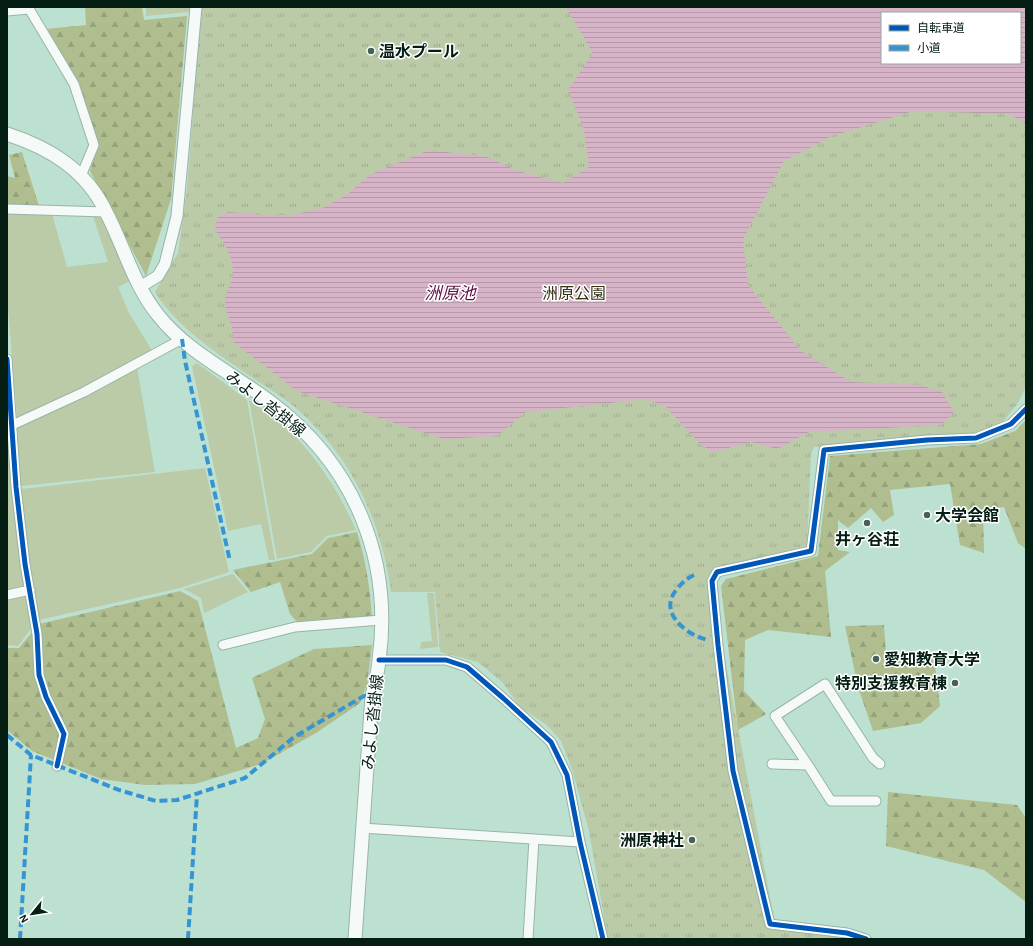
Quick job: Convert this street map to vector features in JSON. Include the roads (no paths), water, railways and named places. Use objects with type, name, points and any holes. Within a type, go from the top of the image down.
[{"type":"main road","name":"みよし沓掛線","points":[[7,134],[28,140],[52,152],[81,176],[97,196],[106,212],[131,270],[158,315],[182,339],[269,400],[295,421],[317,443],[333,464],[355,500],[372,547],[378,570],[381,620],[379,660],[372,696],[355,939]]},
{"type":"street","points":[[140,287],[158,276],[165,264],[177,216],[196,7]]},
{"type":"street","points":[[7,11],[28,8],[74,84],[94,145],[81,176]]},
{"type":"street","points":[[7,209],[106,212]]},
{"type":"street","points":[[9,426],[84,392],[182,339]]},
{"type":"street","points":[[7,360],[9,426],[22,538],[39,649],[40,679],[64,734],[58,766]]},
{"type":"street","points":[[866,939],[847,933],[770,924],[734,771],[718,645],[712,581],[717,572],[811,551],[824,450],[927,440],[976,438],[1011,424],[1026,408]]},
{"type":"street","points":[[7,595],[30,590]]},
{"type":"street","points":[[223,645],[295,627],[381,620]]},
{"type":"street","points":[[379,660],[446,660],[466,667],[503,698],[551,742],[567,776],[580,842],[603,939]]},
{"type":"street","points":[[876,802],[832,801],[775,716],[825,684],[873,758],[880,764]]},
{"type":"street","points":[[772,764],[808,765]]},
{"type":"street","points":[[362,828],[580,842]]},
{"type":"street","points":[[528,939],[534,839]]},
{"type":"water","name":"洲原池","points":[[566,7],[1026,7],[1026,124],[1009,114],[913,111],[832,136],[784,161],[743,239],[748,285],[801,351],[851,382],[920,385],[942,392],[954,412],[941,425],[809,432],[777,449],[751,442],[713,452],[701,445],[666,407],[647,399],[526,412],[497,436],[444,439],[297,391],[232,341],[233,330],[225,307],[225,299],[233,272],[229,253],[215,230],[217,218],[228,212],[263,215],[291,215],[323,208],[349,193],[371,174],[429,150],[487,157],[518,171],[563,183],[589,167],[584,129],[568,90],[593,53]]},
{"type":"place","name":"温水プール","points":[[371,51]]},
{"type":"place","name":"大学会館","points":[[927,515]]},
{"type":"place","name":"井ヶ谷荘","points":[[867,523]]},
{"type":"place","name":"愛知教育大学","points":[[876,659]]},
{"type":"place","name":"特別支援教育棟","points":[[955,683]]},
{"type":"place","name":"洲原神社","points":[[692,840]]},
{"type":"park label","name":"洲原公園","points":[[574,293]]}]
